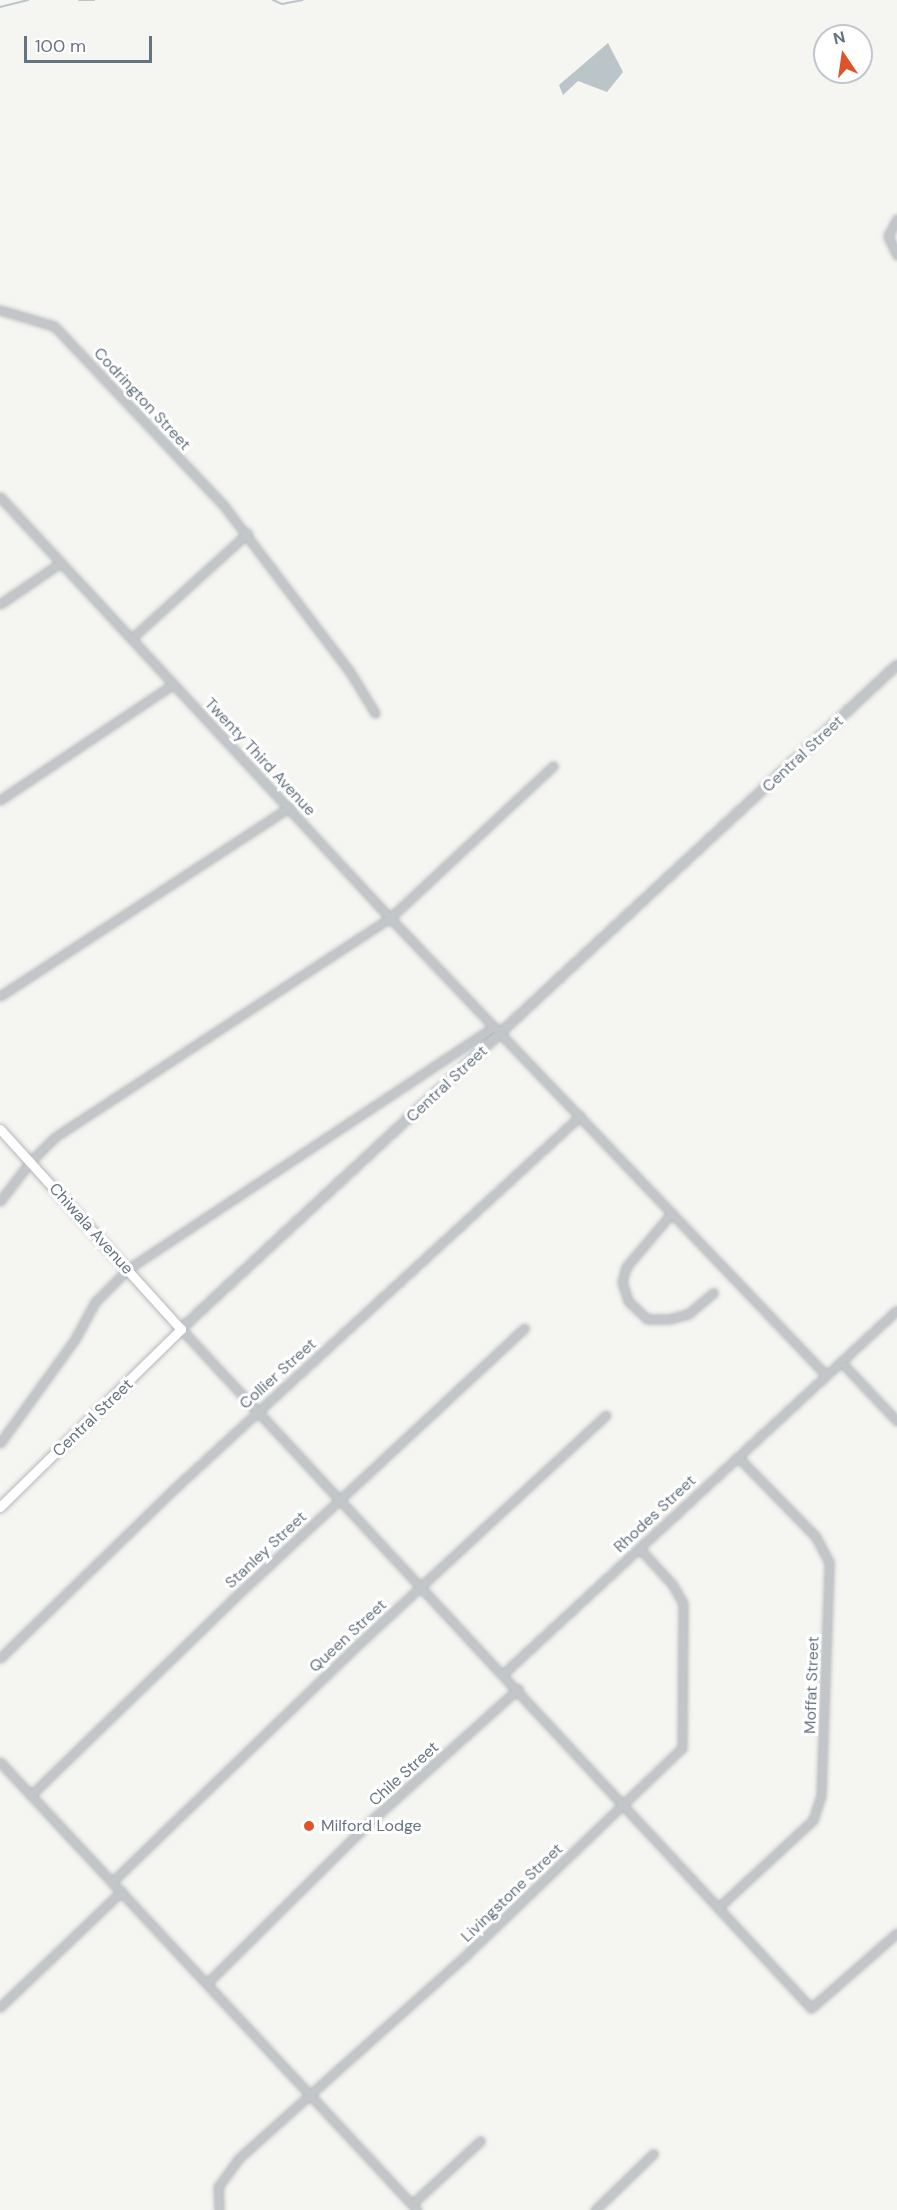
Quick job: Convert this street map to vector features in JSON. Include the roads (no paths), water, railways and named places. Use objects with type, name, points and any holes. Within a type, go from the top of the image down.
[{"type":"main road","name":"Chiwala Avenue","points":[[0,1129],[181,1329]]},
{"type":"main road","name":"Central Street","points":[[0,1507],[181,1329]]},
{"type":"street","points":[[897,219],[888,236],[897,255]]},
{"type":"street","name":"Codrington Street","points":[[0,310],[54,326],[248,533],[350,672],[375,713]]},
{"type":"street","name":"Twenty Third Avenue","points":[[0,497],[290,807],[390,918],[580,1116],[670,1215],[826,1375]]},
{"type":"street","points":[[132,638],[248,533]]},
{"type":"street","points":[[0,604],[60,563]]},
{"type":"street","name":"Central Street","points":[[181,1329],[502,1034],[897,665]]},
{"type":"street","points":[[0,800],[173,684]]},
{"type":"street","points":[[0,1201],[30,1161],[55,1137],[390,918],[553,766]]},
{"type":"street","points":[[0,996],[290,807]]},
{"type":"street","points":[[0,1443],[75,1339],[95,1302],[128,1269],[494,1027]]},
{"type":"street","name":"Collier Street","points":[[0,1658],[258,1411],[580,1116]]},
{"type":"street","points":[[670,1215],[626,1267],[622,1282],[628,1301],[647,1319],[669,1319],[688,1314],[714,1293]]},
{"type":"street","name":"Rhodes Street","points":[[503,1674],[897,1310]]},
{"type":"street","name":"Stanley Street","points":[[31,1795],[524,1328]]},
{"type":"street","points":[[181,1329],[420,1588],[518,1689],[720,1906],[812,2008],[897,1933]]},
{"type":"street","points":[[841,1362],[897,1421]]},
{"type":"street","name":"Queen Street","points":[[113,1881],[420,1588],[606,1415]]},
{"type":"street","name":"Moffat Street","points":[[720,1906],[803,1831],[819,1810],[826,1678],[830,1572],[826,1554],[815,1536],[738,1457]]},
{"type":"street","name":"Livingstone Street","points":[[219,2210],[219,2187],[230,2169],[310,2098],[677,1755],[685,1735],[683,1603],[672,1584],[639,1548]]},
{"type":"street","name":"Chile Street","points":[[208,1982],[365,1827],[518,1689]]},
{"type":"street","points":[[0,1762],[208,1982],[310,2098],[415,2207],[480,2141]]},
{"type":"street","points":[[0,2007],[123,1891]]},
{"type":"street","points":[[595,2210],[653,2154]]},
{"type":"waterway","points":[[0,7],[28,0]]},
{"type":"waterway","points":[[79,0],[94,0]]},
{"type":"waterway","points":[[273,0],[282,4],[303,0]]},
{"type":"place","name":"Milford Lodge","points":[[309,1826]]}]
